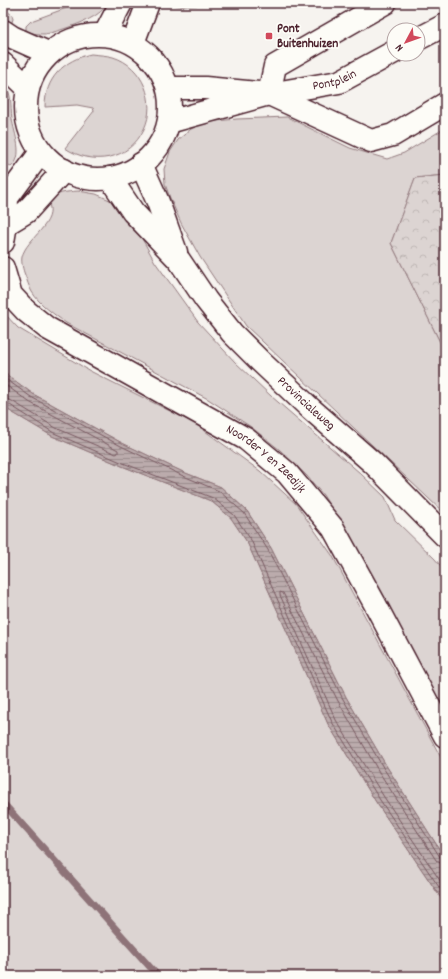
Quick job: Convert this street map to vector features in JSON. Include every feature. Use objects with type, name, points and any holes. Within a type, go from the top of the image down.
[{"type":"street","points":[[105,34],[121,3]]},
{"type":"street","points":[[133,44],[148,3]]},
{"type":"street","points":[[385,3],[275,66],[270,94],[370,141],[393,135],[445,104]]},
{"type":"street","points":[[426,35],[445,24]]},
{"type":"street","points":[[3,32],[48,53]]},
{"type":"street","points":[[105,34],[122,38],[133,44],[151,57],[161,71],[168,88],[170,105],[169,122],[160,144],[147,160],[130,172],[110,178],[89,179],[68,173],[50,162],[41,152],[31,134],[25,115],[25,101],[35,69],[48,53],[64,42],[83,35],[105,34]]},
{"type":"street","name":"Pontplein","points":[[169,122],[270,94],[339,82],[386,56]]},
{"type":"street","points":[[3,64],[28,88]]},
{"type":"street","name":"Pontplein","points":[[168,88],[205,88],[270,94]]},
{"type":"street","points":[[5,233],[7,198],[41,152]]},
{"type":"street","name":"Provincialeweg","points":[[141,164],[158,202],[179,260]]},
{"type":"street","points":[[5,233],[64,170]]},
{"type":"street","name":"Provincialeweg","points":[[110,178],[133,212],[179,260],[206,300],[232,332],[260,361],[311,409],[373,463],[445,536]]},
{"type":"street","name":"Noorder Y en Zeedijk","points":[[3,268],[11,295],[26,312],[47,328],[246,440],[287,473],[333,528],[376,604],[445,736]]},
{"type":"green space","points":[[80,3],[107,3],[103,10],[96,15],[68,28],[44,34],[32,33],[26,30],[26,26],[31,21]]},
{"type":"green space","points":[[167,3],[225,3],[182,6]]},
{"type":"green space","points":[[3,8],[12,15],[13,19],[11,25],[3,21]]},
{"type":"green space","points":[[91,54],[113,57],[132,68],[145,86],[148,97],[148,119],[137,140],[120,154],[109,157],[87,157],[76,154],[65,148],[94,111],[93,108],[77,105],[45,107],[48,87],[58,72],[72,61]]},
{"type":"green space","points":[[3,80],[10,95],[12,119],[18,144],[17,157],[15,163],[11,167],[8,165],[3,156]]},
{"type":"green space","points":[[287,117],[350,148],[387,159],[404,153],[445,128],[445,175],[415,178],[391,243],[445,352],[445,469],[443,470],[445,472],[445,514],[246,326],[200,257],[181,223],[170,198],[165,184],[164,169],[170,152],[178,140],[191,129],[205,122]]},
{"type":"green space","points":[[445,175],[445,352],[391,243],[415,178]]},
{"type":"green space","points":[[78,191],[96,194],[112,201],[123,212],[140,235],[155,262],[198,322],[235,362],[271,396],[360,473],[385,497],[395,520],[435,559],[445,571],[445,714],[350,539],[323,495],[307,476],[280,450],[251,427],[208,399],[66,323],[35,297],[23,268],[22,257],[29,243],[46,224],[50,210],[48,202],[58,194]]},
{"type":"green space","points":[[3,312],[18,328],[90,371],[194,423],[260,471],[296,504],[332,555],[445,765],[445,858],[387,767],[346,697],[271,548],[247,511],[221,487],[183,472],[122,443],[33,394],[3,372]]},
{"type":"green space","points":[[3,407],[52,436],[122,466],[211,501],[231,518],[247,542],[328,724],[376,802],[445,904],[445,976],[3,976]]},
{"type":"water","points":[[3,372],[33,394],[122,443],[183,472],[221,487],[247,511],[271,548],[346,697],[387,767],[445,858],[445,904],[376,802],[328,724],[247,542],[231,518],[211,501],[122,466],[52,436],[3,407]]},
{"type":"waterway","points":[[3,803],[158,976]]},
{"type":"place","name":"Pont Buitenhuizen","points":[[269,36]]}]
